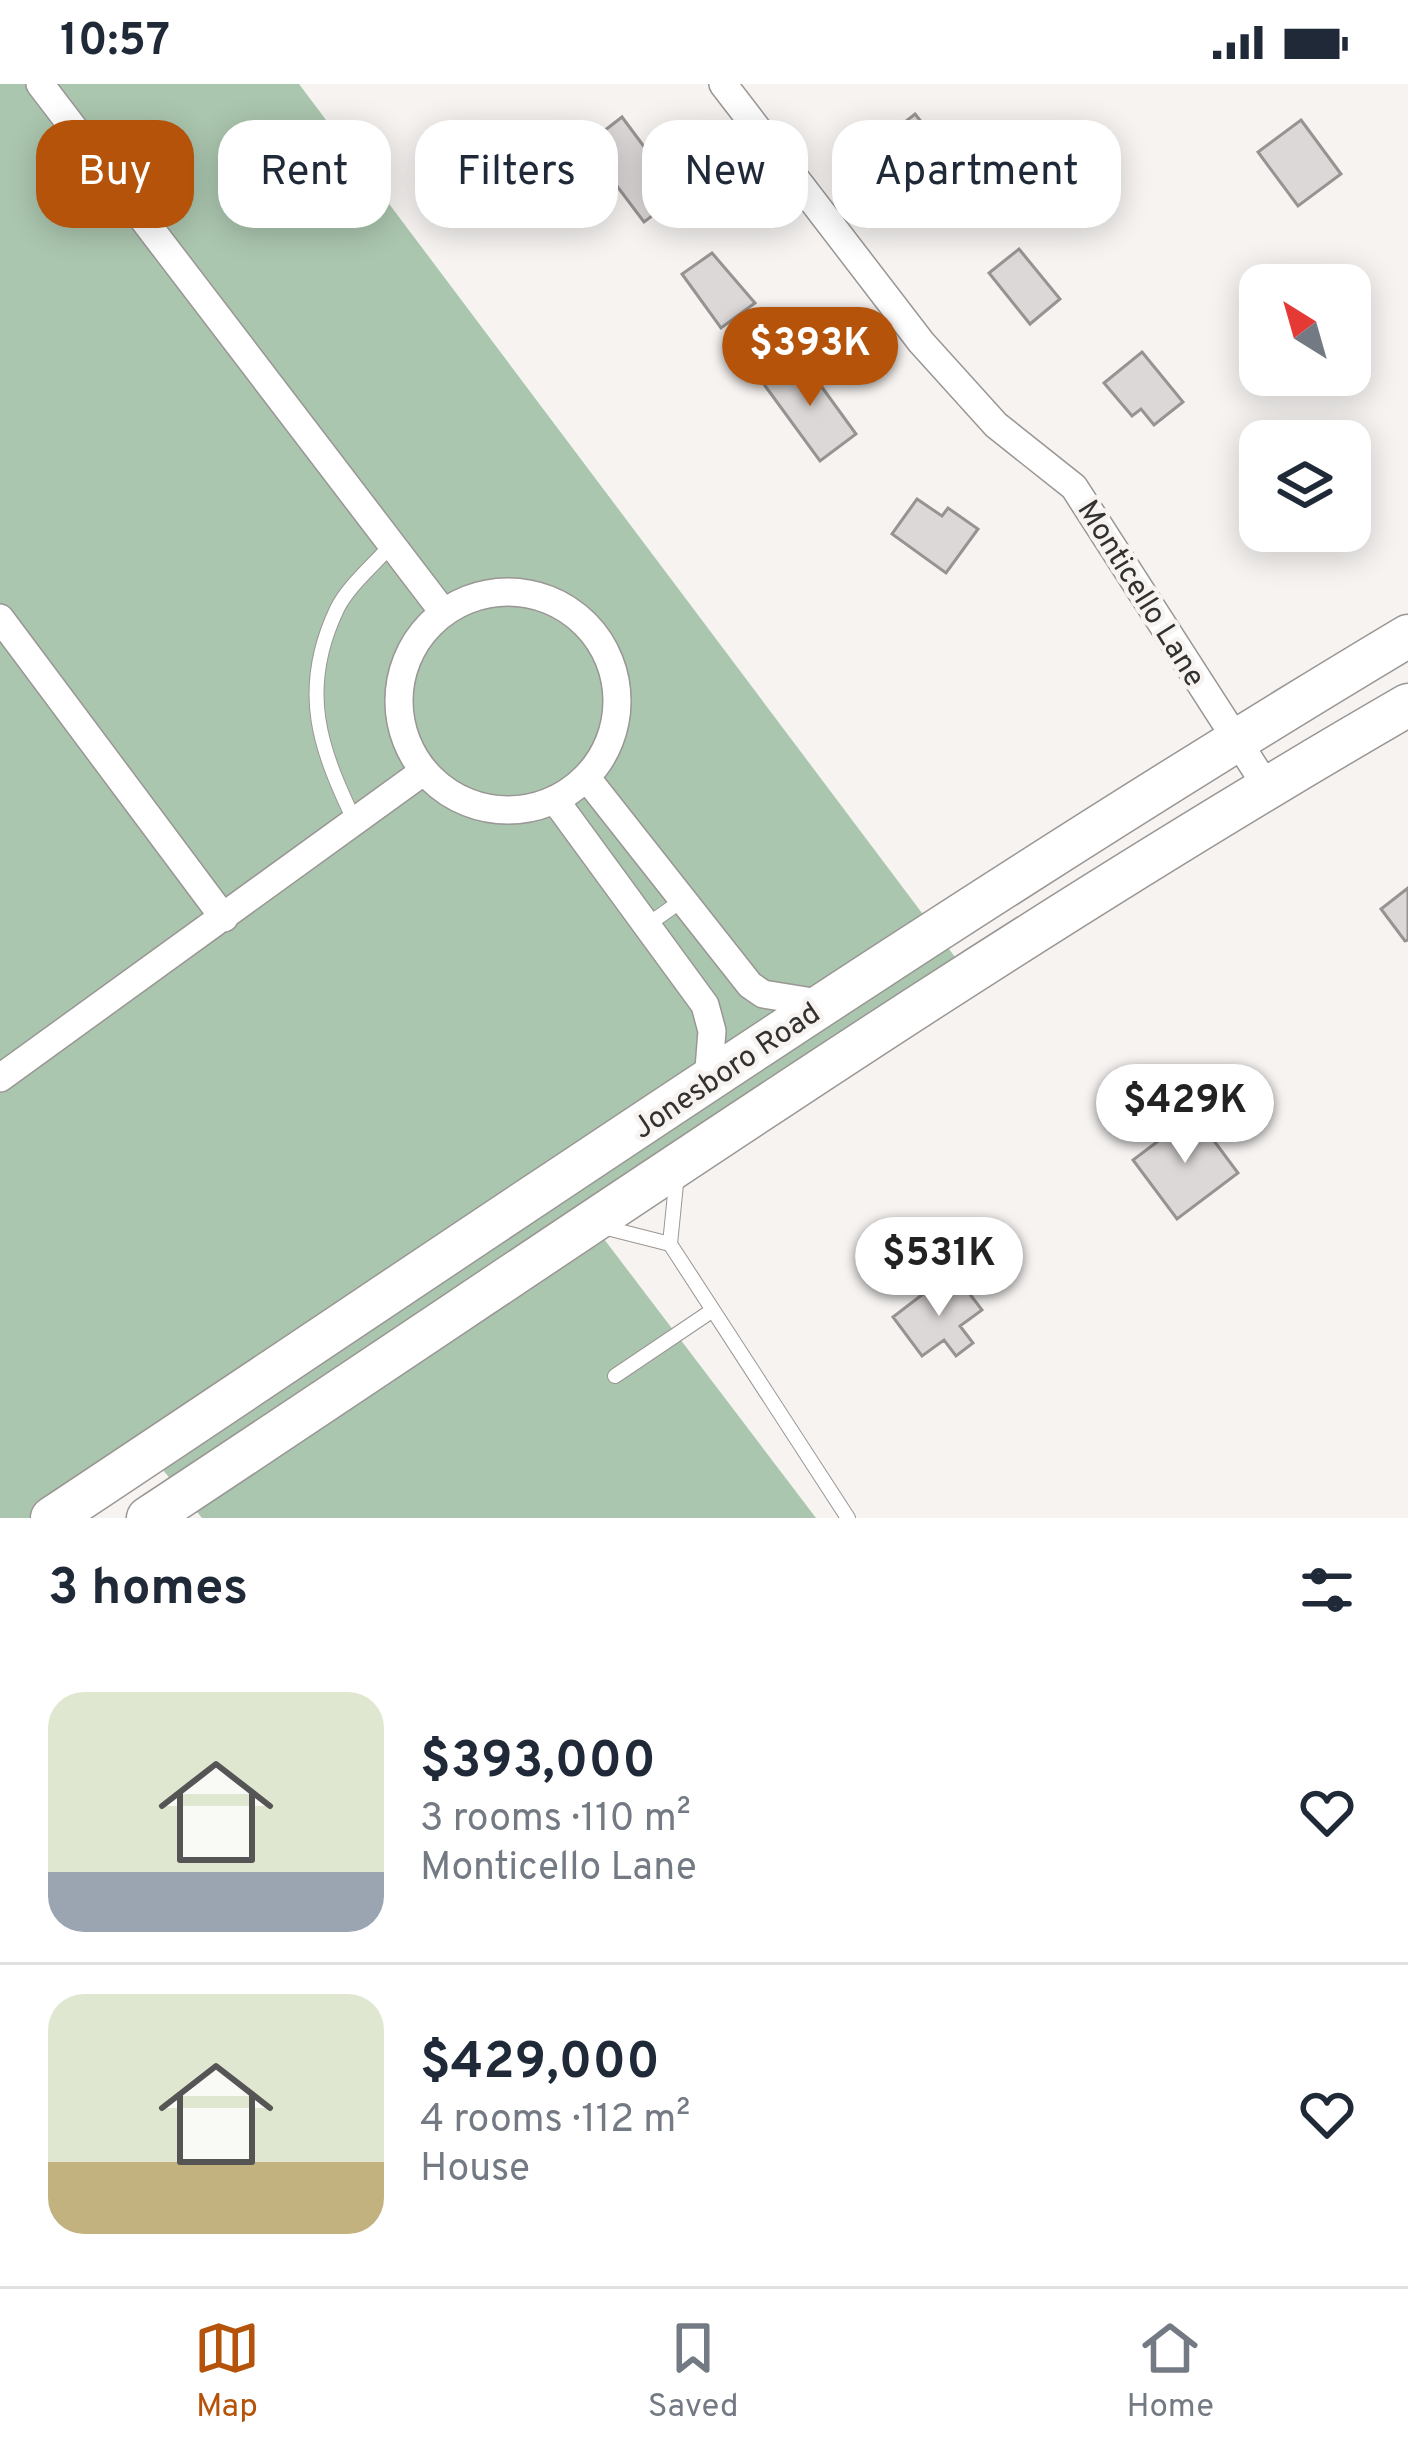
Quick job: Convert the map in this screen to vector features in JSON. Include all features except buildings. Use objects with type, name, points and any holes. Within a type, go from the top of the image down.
[{"type":"main road","name":"Jonesboro Road","points":[[52,1518],[824,1004],[1236,739],[1408,636]]},
{"type":"main road","name":"Jonesboro Road","points":[[148,1518],[679,1161],[1267,787],[1408,706]]},
{"type":"street","points":[[40,84],[444,613]]},
{"type":"street","name":"Monticello Lane","points":[[723,84],[921,342],[996,425],[1074,487],[1267,787]]},
{"type":"street","points":[[512,592],[547,599],[578,616],[608,660],[617,713],[607,747],[586,777],[554,800],[499,810],[445,791],[424,771],[406,741],[399,706],[403,670],[418,638],[444,613],[476,596],[512,592]]},
{"type":"street","points":[[0,618],[224,918]]},
{"type":"street","points":[[0,1078],[424,771]]},
{"type":"street","points":[[586,777],[750,985],[763,994],[824,1004]]},
{"type":"street","points":[[554,800],[650,923],[711,1018],[708,1082]]},
{"type":"lane","points":[[356,824],[321,751],[314,714],[322,656],[338,607],[392,544]]},
{"type":"lane","points":[[650,923],[684,899]]},
{"type":"lane","points":[[679,1161],[670,1244],[848,1518]]},
{"type":"lane","points":[[586,1223],[670,1244]]},
{"type":"lane","points":[[615,1376],[713,1310]]},
{"type":"green space","points":[[0,84],[299,84],[326,120],[218,120],[218,228],[391,228],[391,206],[955,957],[585,1214],[816,1518],[202,1518],[146,1449],[60,1518],[0,1518]]}]
